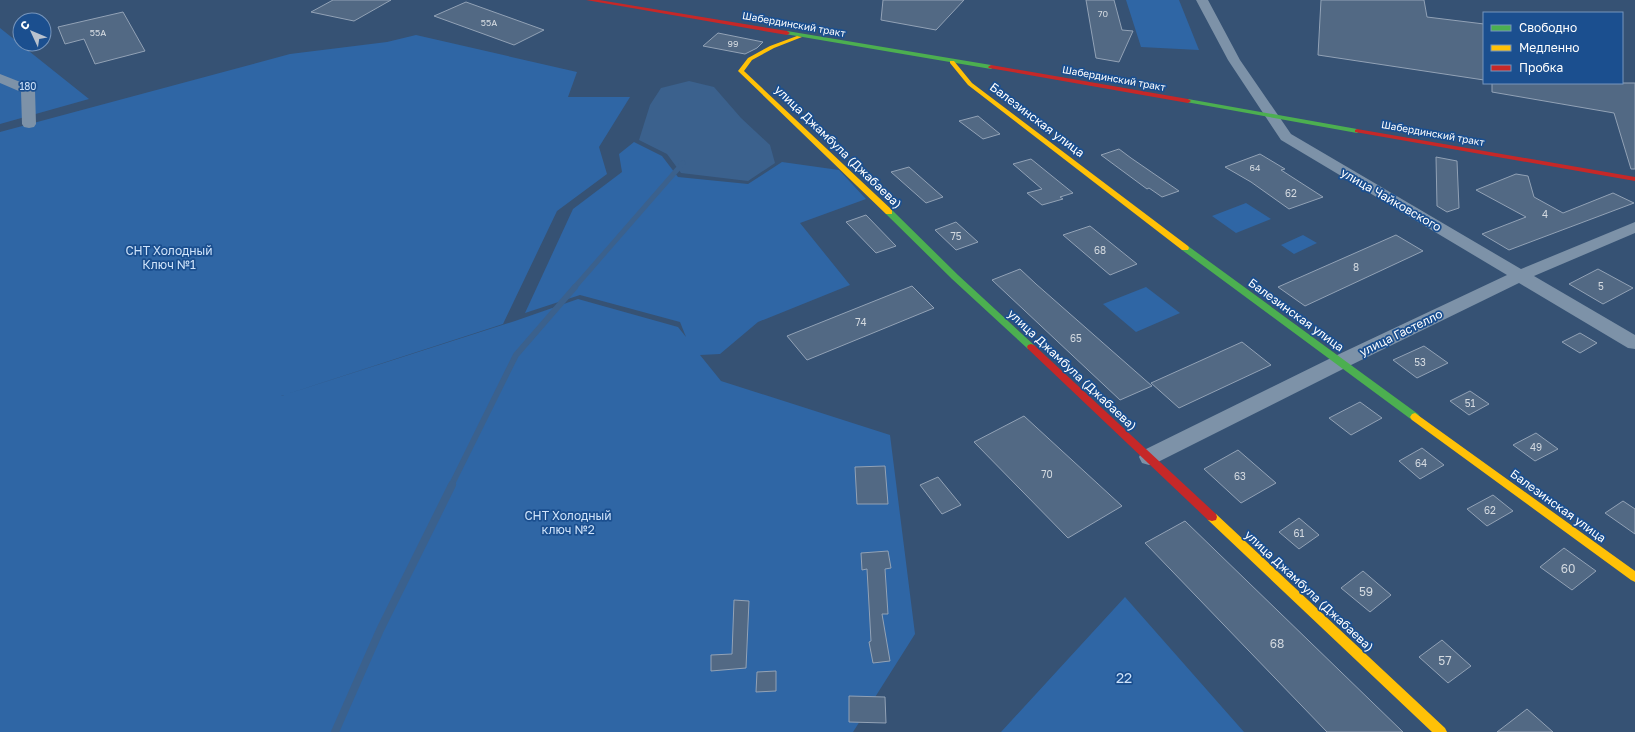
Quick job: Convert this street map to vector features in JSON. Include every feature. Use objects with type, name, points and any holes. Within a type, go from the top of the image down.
[{"type":"street","name":"Шабердинский тракт","points":[[589,0],[1635,179]]},
{"type":"street","name":"улица Чайковского","points":[[1202,0],[1234,60],[1274,117],[1286,137],[1635,343]]},
{"type":"street","name":"улица Джамбула (Джабаева)","points":[[800,36],[772,47],[750,59],[741,71],[840,164],[955,277],[1441,732]]},
{"type":"street","name":"Балезинская улица","points":[[952,62],[970,84],[1233,284],[1635,577]]},
{"type":"street","points":[[0,78],[28,90],[29,124]]},
{"type":"street","name":"улица Гастелло","points":[[1149,457],[1340,362],[1520,276],[1635,226]]},
{"type":"green space","points":[[1126,0],[1179,0],[1199,50],[1141,47]]},
{"type":"green space","name":"180","points":[[0,28],[12,38],[12,52],[30,52],[89,99],[0,124]]},
{"type":"green space","points":[[416,35],[577,72],[568,97],[630,97],[599,147],[607,174],[557,211],[503,324],[281,396],[515,321],[578,299],[678,327],[686,337],[680,322],[580,295],[525,313],[573,209],[622,172],[619,154],[634,142],[662,156],[678,177],[748,184],[782,162],[839,170],[866,199],[800,223],[850,285],[758,322],[720,354],[700,355],[721,381],[890,435],[915,634],[853,732],[0,732],[0,132],[290,54],[387,42]]},
{"type":"green space","points":[[1246,203],[1271,219],[1236,233],[1212,216]]},
{"type":"green space","points":[[1303,235],[1317,243],[1294,254],[1281,245]]},
{"type":"green space","points":[[1146,287],[1180,313],[1136,332],[1103,304]]},
{"type":"green space","name":"22","points":[[1125,597],[1244,732],[1001,732]]},
{"type":"shaded area","points":[[689,81],[714,87],[741,118],[770,145],[775,163],[748,181],[681,173],[667,154],[639,140],[650,105],[661,88]]},
{"type":"building","points":[[333,0],[391,0],[354,21],[311,12]]},
{"type":"building","points":[[883,0],[964,0],[936,30],[881,20]]},
{"type":"building","points":[[1086,0],[1114,0],[1122,30],[1133,31],[1119,62],[1096,58]]},
{"type":"building","points":[[1321,0],[1424,0],[1427,17],[1483,24],[1483,80],[1318,55]]},
{"type":"building","points":[[466,2],[544,30],[514,45],[434,16]]},
{"type":"building","points":[[123,12],[145,51],[95,64],[84,39],[65,44],[58,27]]},
{"type":"building","points":[[718,33],[763,42],[757,48],[745,54],[703,46]]},
{"type":"building","points":[[1635,83],[1635,169],[1631,169],[1614,113],[1492,92],[1492,84]]},
{"type":"building","points":[[978,116],[1000,134],[983,139],[959,121]]},
{"type":"building","points":[[1119,149],[1179,191],[1162,197],[1149,188],[1147,189],[1101,155]]},
{"type":"building","points":[[1260,154],[1285,169],[1281,170],[1323,197],[1289,209],[1251,182],[1225,167]]},
{"type":"building","points":[[1436,157],[1457,161],[1459,208],[1447,212],[1437,206]]},
{"type":"building","points":[[1031,159],[1073,193],[1060,197],[1063,199],[1042,205],[1027,193],[1042,189],[1013,164]]},
{"type":"building","points":[[909,167],[943,197],[926,203],[891,172]]},
{"type":"building","points":[[1516,174],[1528,176],[1534,197],[1563,213],[1613,193],[1634,203],[1509,250],[1482,234],[1526,217],[1476,190]]},
{"type":"building","points":[[866,215],[896,246],[876,253],[846,222]]},
{"type":"building","points":[[956,222],[978,242],[956,250],[935,230]]},
{"type":"building","points":[[1090,226],[1137,264],[1110,275],[1063,235]]},
{"type":"building","points":[[1396,235],[1423,251],[1305,306],[1278,287]]},
{"type":"building","points":[[1020,269],[1152,386],[1120,400],[992,280]]},
{"type":"building","points":[[1598,269],[1633,288],[1603,304],[1569,284]]},
{"type":"building","points":[[912,286],[934,308],[807,360],[787,336]]},
{"type":"building","points":[[1580,333],[1597,343],[1580,353],[1562,342]]},
{"type":"building","points":[[1242,342],[1271,365],[1179,408],[1151,383]]},
{"type":"building","points":[[1424,346],[1448,363],[1417,378],[1393,360]]},
{"type":"building","points":[[1470,391],[1489,404],[1469,415],[1450,401]]},
{"type":"building","points":[[1360,402],[1382,418],[1351,435],[1329,418]]},
{"type":"building","points":[[1024,416],[1122,506],[1068,538],[974,442]]},
{"type":"building","points":[[1536,433],[1558,449],[1535,461],[1513,445]]},
{"type":"building","points":[[1422,448],[1444,465],[1420,479],[1399,461]]},
{"type":"building","points":[[1238,450],[1276,483],[1241,503],[1204,469]]},
{"type":"building","points":[[885,466],[888,504],[857,504],[855,467]]},
{"type":"building","points":[[938,477],[961,505],[942,514],[920,485]]},
{"type":"building","points":[[1493,495],[1513,511],[1487,526],[1467,509]]},
{"type":"building","points":[[1623,501],[1635,509],[1635,534],[1605,513]]},
{"type":"building","points":[[1299,518],[1319,535],[1299,549],[1279,532]]},
{"type":"building","points":[[1185,521],[1403,732],[1327,732],[1145,543]]},
{"type":"building","points":[[1564,548],[1596,571],[1572,590],[1540,567]]},
{"type":"building","points":[[888,551],[891,568],[885,569],[888,614],[882,614],[890,661],[873,663],[869,642],[871,641],[867,569],[862,570],[861,553]]},
{"type":"building","points":[[1363,571],[1391,595],[1370,612],[1341,588]]},
{"type":"building","points":[[734,600],[749,601],[746,668],[711,671],[711,655],[732,654]]},
{"type":"building","points":[[1442,640],[1471,666],[1448,683],[1419,657]]},
{"type":"building","points":[[776,671],[776,691],[756,692],[757,672]]},
{"type":"building","points":[[849,696],[885,697],[886,723],[849,722]]},
{"type":"building","points":[[1527,709],[1553,732],[1497,732]]},
{"type":"waterway","points":[[574,288],[683,163]]},
{"type":"waterway","points":[[451,486],[516,355],[575,287]]},
{"type":"waterway","points":[[335,732],[380,630],[452,485]]},
{"type":"traffic: fast","points":[[787,33],[991,67]]},
{"type":"traffic: fast","points":[[1188,101],[1357,131]]},
{"type":"traffic: fast","points":[[889,212],[955,277],[1031,347]]},
{"type":"traffic: fast","points":[[1185,248],[1415,417]]},
{"type":"traffic: slow","points":[[799,37],[772,47],[750,59],[741,71],[889,212]]},
{"type":"traffic: slow","points":[[952,62],[970,84],[1185,248]]},
{"type":"traffic: slow","points":[[1415,417],[1635,577]]},
{"type":"traffic: slow","points":[[1212,517],[1441,732]]},
{"type":"traffic: jam","points":[[589,0],[787,33]]},
{"type":"traffic: jam","points":[[991,67],[1188,101]]},
{"type":"traffic: jam","points":[[1357,131],[1635,179]]},
{"type":"traffic: jam","points":[[1031,347],[1212,517]]},
{"type":"park label","name":"СНТ Холодный Ключ №1","points":[[169,258]]},
{"type":"park label","name":"СНТ Холодный ключ №2","points":[[568,523]]}]
